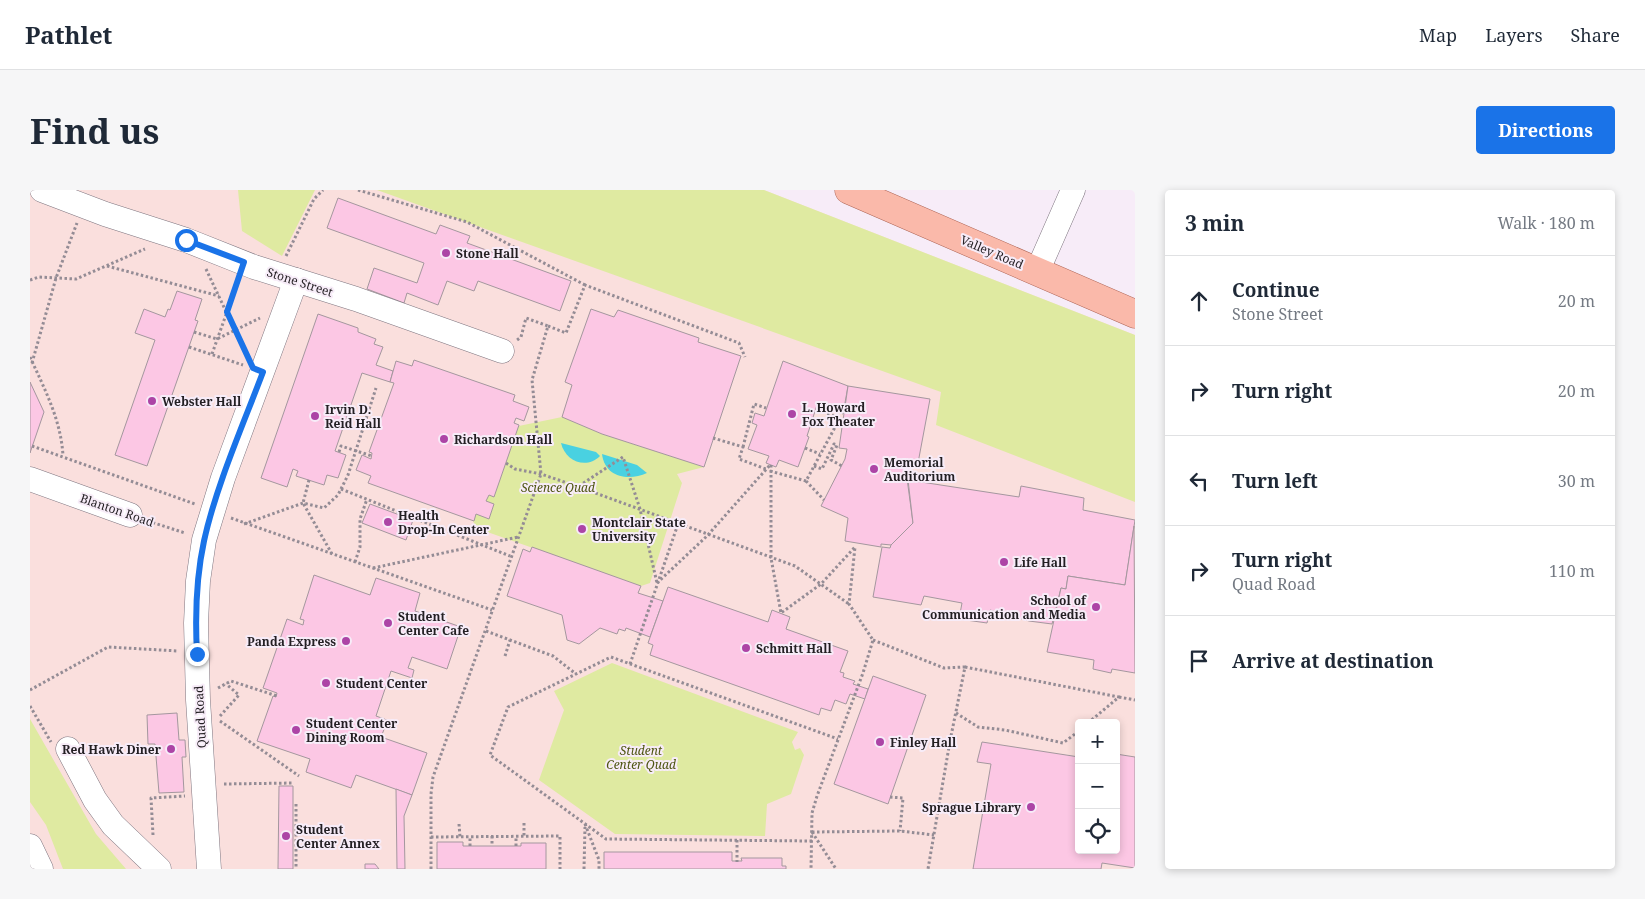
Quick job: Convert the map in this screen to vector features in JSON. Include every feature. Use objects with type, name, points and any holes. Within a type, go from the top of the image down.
[{"type":"main road","name":"Valley Road","points":[[849,190],[1135,314]]},
{"type":"street","name":"Stone Street","points":[[42,190],[244,262],[290,271],[502,351]]},
{"type":"street","points":[[1037,272],[1073,190]]},
{"type":"street","name":"Quad Road","points":[[209,869],[196,623],[204,540],[258,370],[288,304],[290,271]]},
{"type":"street","name":"Blanton Road","points":[[30,479],[130,514]]},
{"type":"street","points":[[68,749],[95,800],[113,825],[159,869]]},
{"type":"street","points":[[30,846],[41,869]]},
{"type":"path","points":[[290,271],[314,199],[323,190]]},
{"type":"path","points":[[358,190],[466,222],[585,285],[739,343],[745,357]]},
{"type":"path","points":[[32,362],[56,278],[82,204]]},
{"type":"path","points":[[30,280],[39,277],[76,279],[151,245],[156,230]]},
{"type":"path","points":[[212,354],[244,262]]},
{"type":"path","points":[[107,266],[219,296]]},
{"type":"path","points":[[204,266],[235,330],[258,370]]},
{"type":"path","points":[[548,326],[566,333],[585,285]]},
{"type":"path","points":[[194,332],[217,339],[288,304]]},
{"type":"path","points":[[189,347],[258,370]]},
{"type":"path","points":[[30,357],[57,418],[62,435],[63,456]]},
{"type":"path","points":[[243,524],[303,503],[324,508],[338,495],[356,451],[376,388]]},
{"type":"path","points":[[766,408],[754,404],[739,458],[768,470],[806,481],[824,500]]},
{"type":"path","points":[[806,481],[840,418],[816,409]]},
{"type":"path","points":[[713,438],[743,447]]},
{"type":"path","points":[[814,466],[822,469],[834,444],[837,445],[831,460],[842,466]]},
{"type":"path","points":[[32,446],[213,511],[243,524],[492,610]]},
{"type":"path","points":[[340,452],[341,446],[372,456]]},
{"type":"path","points":[[805,448],[820,454]]},
{"type":"path","points":[[579,487],[623,457],[640,509],[657,583]]},
{"type":"path","points":[[506,463],[515,469],[541,474],[579,487],[707,536],[795,566],[849,604],[873,640],[944,668],[965,667],[1135,700]]},
{"type":"path","points":[[657,583],[707,536],[768,470]]},
{"type":"path","points":[[768,470],[770,558],[781,613],[821,584],[859,544]]},
{"type":"path","points":[[431,869],[430,794],[433,777],[486,631],[510,556],[519,537],[541,474]]},
{"type":"path","points":[[309,480],[303,503],[332,554]]},
{"type":"path","points":[[341,489],[484,544],[510,556]]},
{"type":"path","points":[[355,562],[360,547],[360,519],[367,499]]},
{"type":"path","name":"Blanton Road","points":[[130,514],[204,540]]},
{"type":"path","points":[[630,664],[678,524]]},
{"type":"path","points":[[372,568],[519,537]]},
{"type":"path","points":[[849,604],[855,547]]},
{"type":"path","points":[[486,631],[553,656],[576,674]]},
{"type":"path","points":[[505,656],[510,640]]},
{"type":"path","points":[[811,869],[812,813],[863,673],[873,640]]},
{"type":"path","points":[[30,690],[108,647],[186,652]]},
{"type":"path","points":[[812,841],[606,839],[490,755],[508,707],[611,657],[838,739]]},
{"type":"path","points":[[928,869],[965,667]]},
{"type":"path","points":[[213,691],[231,681],[277,696]]},
{"type":"path","points":[[226,684],[239,696],[217,718],[299,776]]},
{"type":"path","points":[[1093,719],[1119,697]]},
{"type":"path","points":[[30,706],[49,742],[68,749]]},
{"type":"path","points":[[956,713],[978,727],[1005,730],[1064,743],[1075,734]]},
{"type":"path","points":[[153,835],[151,798],[186,796],[186,787],[204,785],[293,783]]},
{"type":"path","points":[[890,797],[903,798],[900,831]]},
{"type":"path","points":[[296,804],[296,869]]},
{"type":"path","points":[[524,822],[524,836]]},
{"type":"path","points":[[459,824],[460,837]]},
{"type":"path","points":[[584,869],[585,824]]},
{"type":"path","points":[[585,824],[599,860],[599,869]]},
{"type":"path","points":[[812,832],[900,831],[934,834]]},
{"type":"path","points":[[812,832],[836,869]]},
{"type":"path","points":[[492,836],[492,846]]},
{"type":"path","points":[[516,836],[516,846]]},
{"type":"path","points":[[431,837],[560,836],[560,869]]},
{"type":"path","points":[[470,837],[470,846]]},
{"type":"path","points":[[737,840],[737,862]]},
{"type":"shaded area","name":"Montclair State University","points":[[30,190],[764,190],[1135,335],[1135,869],[30,869]]},
{"type":"green space","points":[[238,190],[315,190],[282,256],[242,231]]},
{"type":"green space","points":[[377,190],[764,190],[1135,335],[1135,502],[936,425],[941,392]]},
{"type":"green space","name":"Science Quad","points":[[562,417],[602,434],[704,467],[677,474],[682,483],[650,583],[641,586],[476,528],[471,516],[500,430]]},
{"type":"green space","name":"Student Center Quad","points":[[612,663],[798,732],[792,742],[795,750],[800,748],[804,755],[791,794],[767,804],[765,836],[615,834],[539,780],[564,710],[554,691]]},
{"type":"green space","points":[[30,719],[96,834],[126,869],[63,869],[46,825],[30,802]]},
{"type":"water","points":[[561,443],[596,452],[600,456],[589,462],[577,462],[567,455]]},
{"type":"water","points":[[602,454],[637,465],[647,473],[633,477],[619,476],[608,468]]},
{"type":"building","name":"Stone Hall","points":[[338,198],[436,234],[440,225],[470,236],[467,243],[571,281],[560,311],[478,281],[474,291],[447,281],[438,305],[407,293],[404,303],[367,289],[374,268],[417,283],[424,263],[327,228]]},
{"type":"building","name":"Webster Hall","points":[[177,291],[202,299],[195,320],[198,321],[147,466],[115,455],[155,340],[135,333],[144,309],[165,317],[168,309],[170,310]]},
{"type":"building","points":[[591,309],[614,317],[618,310],[699,338],[698,342],[741,356],[704,467],[602,434],[562,417],[572,385],[565,382]]},
{"type":"building","name":"Irvin D. Reid Hall","points":[[318,314],[358,328],[358,332],[376,339],[374,344],[383,347],[376,365],[393,371],[390,382],[362,373],[335,451],[346,455],[338,478],[327,475],[324,485],[296,476],[298,471],[293,469],[287,487],[261,478]]},
{"type":"building","name":"Richardson Hall","points":[[414,360],[515,395],[513,401],[529,407],[524,421],[516,418],[514,423],[519,425],[494,497],[489,495],[486,501],[494,504],[489,519],[476,514],[474,521],[368,483],[371,476],[356,470],[362,455],[371,459],[372,453],[369,452],[394,383],[390,382],[396,361],[412,366]]},
{"type":"building","points":[[783,361],[848,386],[843,414],[817,405],[807,436],[809,437],[798,467],[779,460],[776,467],[766,463],[769,456],[748,449],[757,425],[752,423],[755,413],[764,416]]},
{"type":"building","points":[[30,382],[44,412],[30,453]]},
{"type":"building","name":"Memorial Auditorium","points":[[848,386],[930,399],[918,463],[908,461],[906,471],[913,523],[891,545],[881,544],[881,547],[845,541],[848,518],[821,506],[845,459],[847,449],[839,448]]},
{"type":"building","name":"Life Hall","points":[[908,480],[1019,497],[1021,486],[1084,498],[1083,510],[1135,520],[1125,585],[1068,576],[1066,589],[1061,588],[1052,624],[1029,621],[990,610],[987,623],[959,619],[962,603],[924,596],[921,605],[873,597],[882,547],[890,548],[913,523]]},
{"type":"building","name":"Health Drop-In Center","points":[[370,504],[413,520],[406,540],[362,523]]},
{"type":"building","name":"School of Communication and Media","points":[[1134,526],[1135,673],[1112,669],[1111,673],[1093,669],[1094,660],[1047,652],[1061,588],[1066,589],[1068,576],[1125,585]]},
{"type":"building","points":[[532,547],[641,586],[638,593],[663,601],[650,637],[626,628],[625,631],[619,629],[617,634],[600,628],[579,644],[567,640],[562,615],[507,596],[523,549],[530,552]]},
{"type":"building","name":"Student Center","points":[[314,575],[370,595],[376,578],[420,593],[415,611],[461,627],[447,669],[412,657],[408,668],[414,670],[412,678],[391,671],[376,716],[395,723],[393,729],[385,727],[381,737],[427,753],[412,795],[356,775],[351,788],[306,772],[310,759],[257,741],[273,696],[276,697],[277,693],[263,688],[287,619],[303,625],[304,620],[300,619]]},
{"type":"building","name":"Schmitt Hall","points":[[668,587],[768,622],[772,610],[790,617],[786,629],[848,651],[840,672],[844,673],[843,677],[855,681],[853,684],[868,689],[865,699],[850,694],[846,704],[835,700],[831,711],[821,708],[819,715],[650,655],[653,645],[648,643]]},
{"type":"building","name":"Finley Hall","points":[[873,676],[926,695],[888,804],[834,784]]},
{"type":"building","name":"Red Hawk Diner","points":[[177,713],[179,740],[185,740],[186,757],[182,757],[184,792],[159,793],[155,744],[148,744],[147,715]]},
{"type":"building","name":"Sprague Library","points":[[982,742],[1075,756],[1075,854],[1120,854],[1120,755],[1135,757],[1135,868],[1102,863],[1101,869],[973,869],[991,764],[977,762]]},
{"type":"building","name":"Student Center Annex","points":[[279,786],[293,786],[293,869],[278,869]]},
{"type":"building","points":[[396,789],[412,795],[404,816],[405,869],[397,869]]},
{"type":"building","points":[[437,842],[463,842],[463,846],[521,846],[521,843],[546,843],[546,869],[437,869]]},
{"type":"building","points":[[604,852],[732,852],[732,861],[742,861],[741,858],[782,858],[782,866],[786,866],[786,869],[604,869]]},
{"type":"building","name":"Student Center Annex","points":[[365,864],[375,864],[379,869],[365,869]]},
{"type":"place","name":"Stone Hall","points":[[446,253]]},
{"type":"place","name":"Webster Hall","points":[[152,401]]},
{"type":"place","name":"L. Howard Fox Theater","points":[[792,414]]},
{"type":"place","name":"Irvin D. Reid Hall","points":[[315,416]]},
{"type":"place","name":"Richardson Hall","points":[[444,439]]},
{"type":"place","name":"Memorial Auditorium","points":[[874,469]]},
{"type":"place","name":"Health Drop-In Center","points":[[388,522]]},
{"type":"place","name":"Montclair State University","points":[[582,529]]},
{"type":"place","name":"Life Hall","points":[[1004,562]]},
{"type":"place","name":"School of Communication and Media","points":[[1096,607]]},
{"type":"place","name":"Student Center Cafe","points":[[388,623]]},
{"type":"place","name":"Panda Express","points":[[346,641]]},
{"type":"place","name":"Schmitt Hall","points":[[746,648]]},
{"type":"place","name":"Student Center","points":[[326,683]]},
{"type":"place","name":"Student Center Dining Room","points":[[296,730]]},
{"type":"place","name":"Finley Hall","points":[[880,742]]},
{"type":"place","name":"Red Hawk Diner","points":[[171,749]]},
{"type":"place","name":"Sprague Library","points":[[1031,807]]},
{"type":"place","name":"Student Center Annex","points":[[286,836]]},
{"type":"route","points":[[186,240],[244,262],[227,312],[253,368],[263,372],[223,478],[204,540],[198,581],[197,654]]}]
